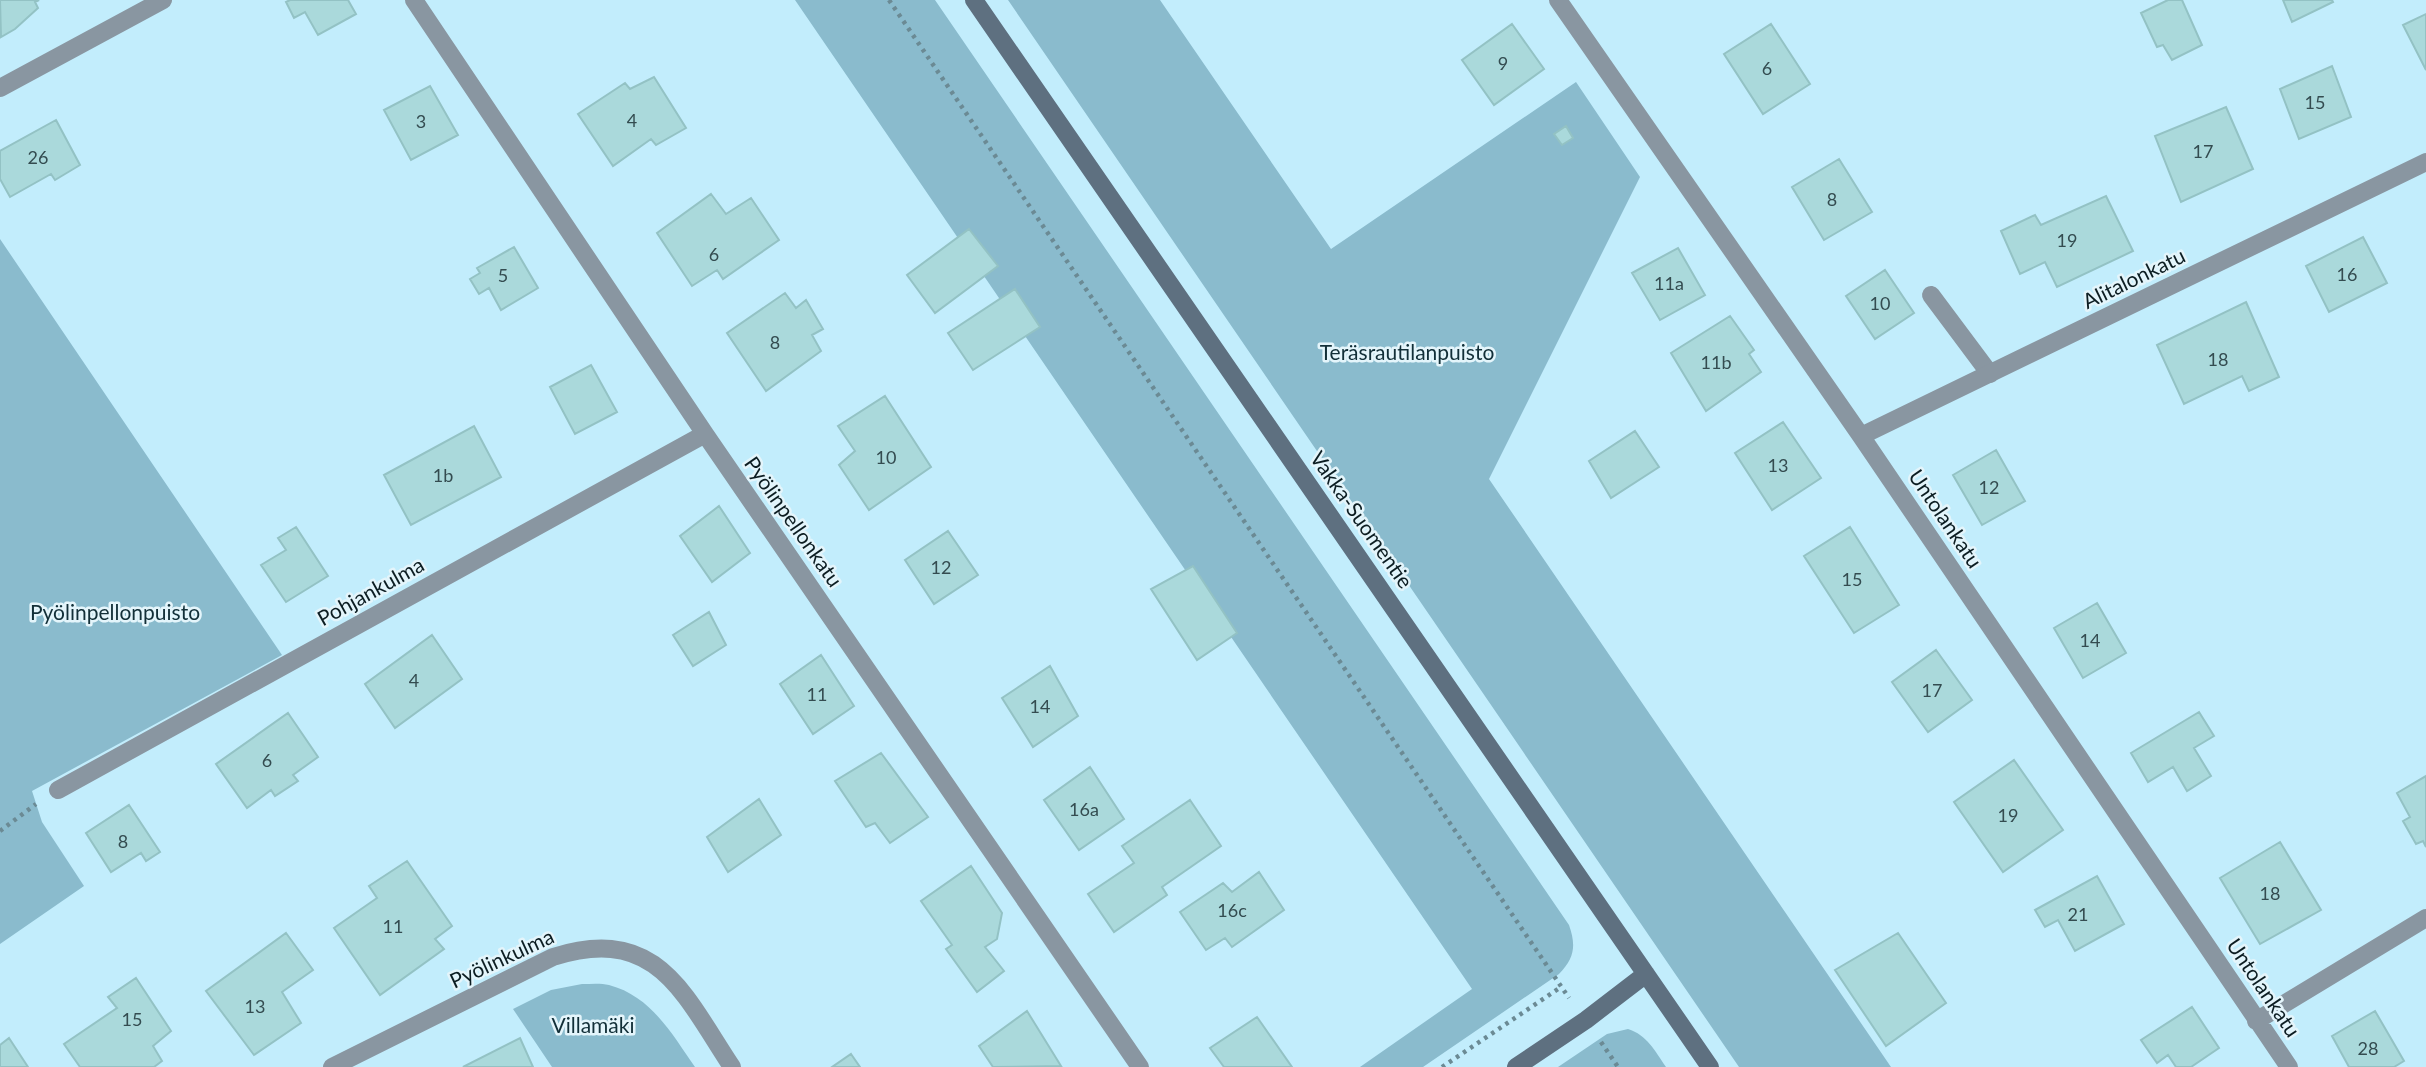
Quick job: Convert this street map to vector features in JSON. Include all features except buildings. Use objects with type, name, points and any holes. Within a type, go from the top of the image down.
[{"type":"street","points":[[0,88],[163,0]]},
{"type":"street","name":"Pyölinpellonkatu","points":[[414,0],[705,434],[1140,1067]]},
{"type":"street","name":"Vakka-Suomentie","points":[[974,0],[1710,1067]]},
{"type":"street","name":"Untolankatu","points":[[1558,0],[1861,436],[2289,1067]]},
{"type":"street","name":"Alitalonkatu","points":[[1861,436],[2426,162]]},
{"type":"street","points":[[1931,295],[1990,374]]},
{"type":"street","name":"Pohjankulma","points":[[58,790],[705,434]]},
{"type":"street","points":[[2256,1021],[2426,918]]},
{"type":"street","name":"Pyölinkulma","points":[[332,1067],[553,957],[579,949],[608,947],[634,953],[656,964],[673,980],[732,1067]]},
{"type":"street","points":[[1517,1067],[1586,1020],[1646,974]]},
{"type":"path","points":[[889,0],[1618,1067]]},
{"type":"path","points":[[0,831],[58,790]]},
{"type":"path","points":[[1442,1067],[1561,987]]},
{"type":"green space","points":[[795,0],[935,0],[1569,925],[1573,951],[1559,974],[1423,1067],[1360,1067],[1472,989]]},
{"type":"green space","name":"Teräsrautilanpuisto","points":[[1008,0],[1160,0],[1331,249],[1576,82],[1640,177],[1489,479],[1891,1067],[1739,1067]]},
{"type":"green space","name":"Pyölinpellonpuisto","points":[[0,239],[282,655],[32,791],[42,822],[84,886],[0,944]]},
{"type":"green space","name":"Villamäki","points":[[582,984],[609,985],[637,998],[659,1018],[695,1067],[552,1067],[513,1009],[551,990]]},
{"type":"green space","points":[[1628,1029],[1645,1039],[1666,1067],[1558,1067],[1607,1034]]}]
